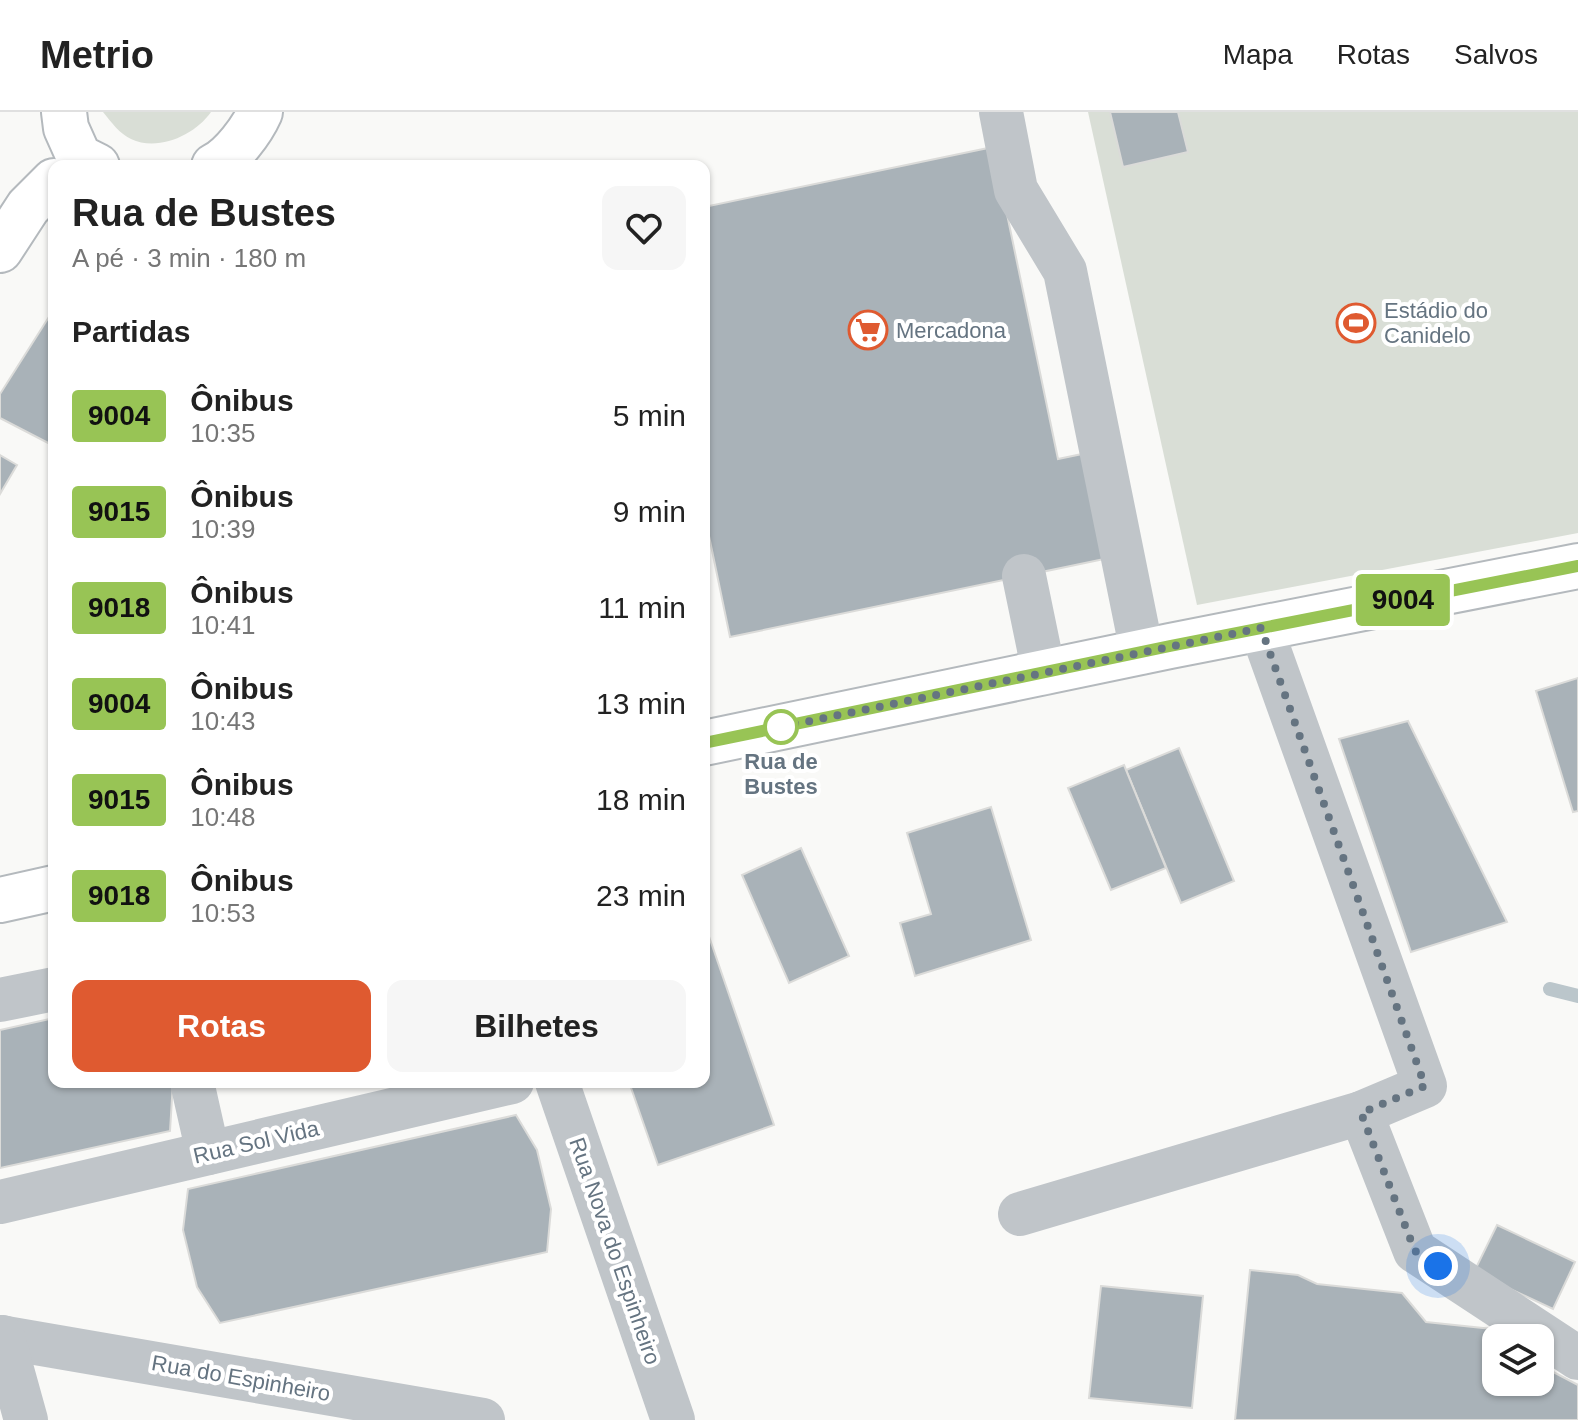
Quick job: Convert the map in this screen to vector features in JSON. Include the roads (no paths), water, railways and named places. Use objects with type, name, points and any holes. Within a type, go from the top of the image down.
[{"type":"main road","points":[[64,112],[73,160]]},
{"type":"main road","points":[[225,160],[260,112]]},
{"type":"main road","points":[[0,250],[28,207],[48,190]]},
{"type":"main road","points":[[710,742],[1156,649],[1578,566]]},
{"type":"main road","points":[[0,900],[48,889]]},
{"type":"street","points":[[1001,112],[1016,190],[1065,271],[1113,542],[1156,649]]},
{"type":"street","points":[[1027,112],[1050,215],[1095,286],[1156,649]]},
{"type":"street","points":[[1024,576],[1044,673]]},
{"type":"street","points":[[1020,1214],[1361,1113],[1425,1086],[1261,628]]},
{"type":"street","points":[[0,1000],[48,990]]},
{"type":"street","points":[[193,1088],[208,1153]]},
{"type":"street","name":"Rua Sol Vida","points":[[0,1202],[486,1088]]},
{"type":"street","name":"Rua Nova do Espinheiro","points":[[559,1088],[673,1420]]},
{"type":"street","points":[[1361,1113],[1415,1251],[1578,1358]]},
{"type":"street","points":[[2,1337],[26,1420]]},
{"type":"street","name":"Rua do Espinheiro","points":[[2,1337],[483,1420]]},
{"type":"waterway","points":[[1550,989],[1578,996]]},
{"type":"place","name":"Estádio do Canidelo","points":[[1356,323]]},
{"type":"place","name":"Mercadona","points":[[868,330]]},
{"type":"place","name":"Rua de Bustes","points":[[781,727]]}]
